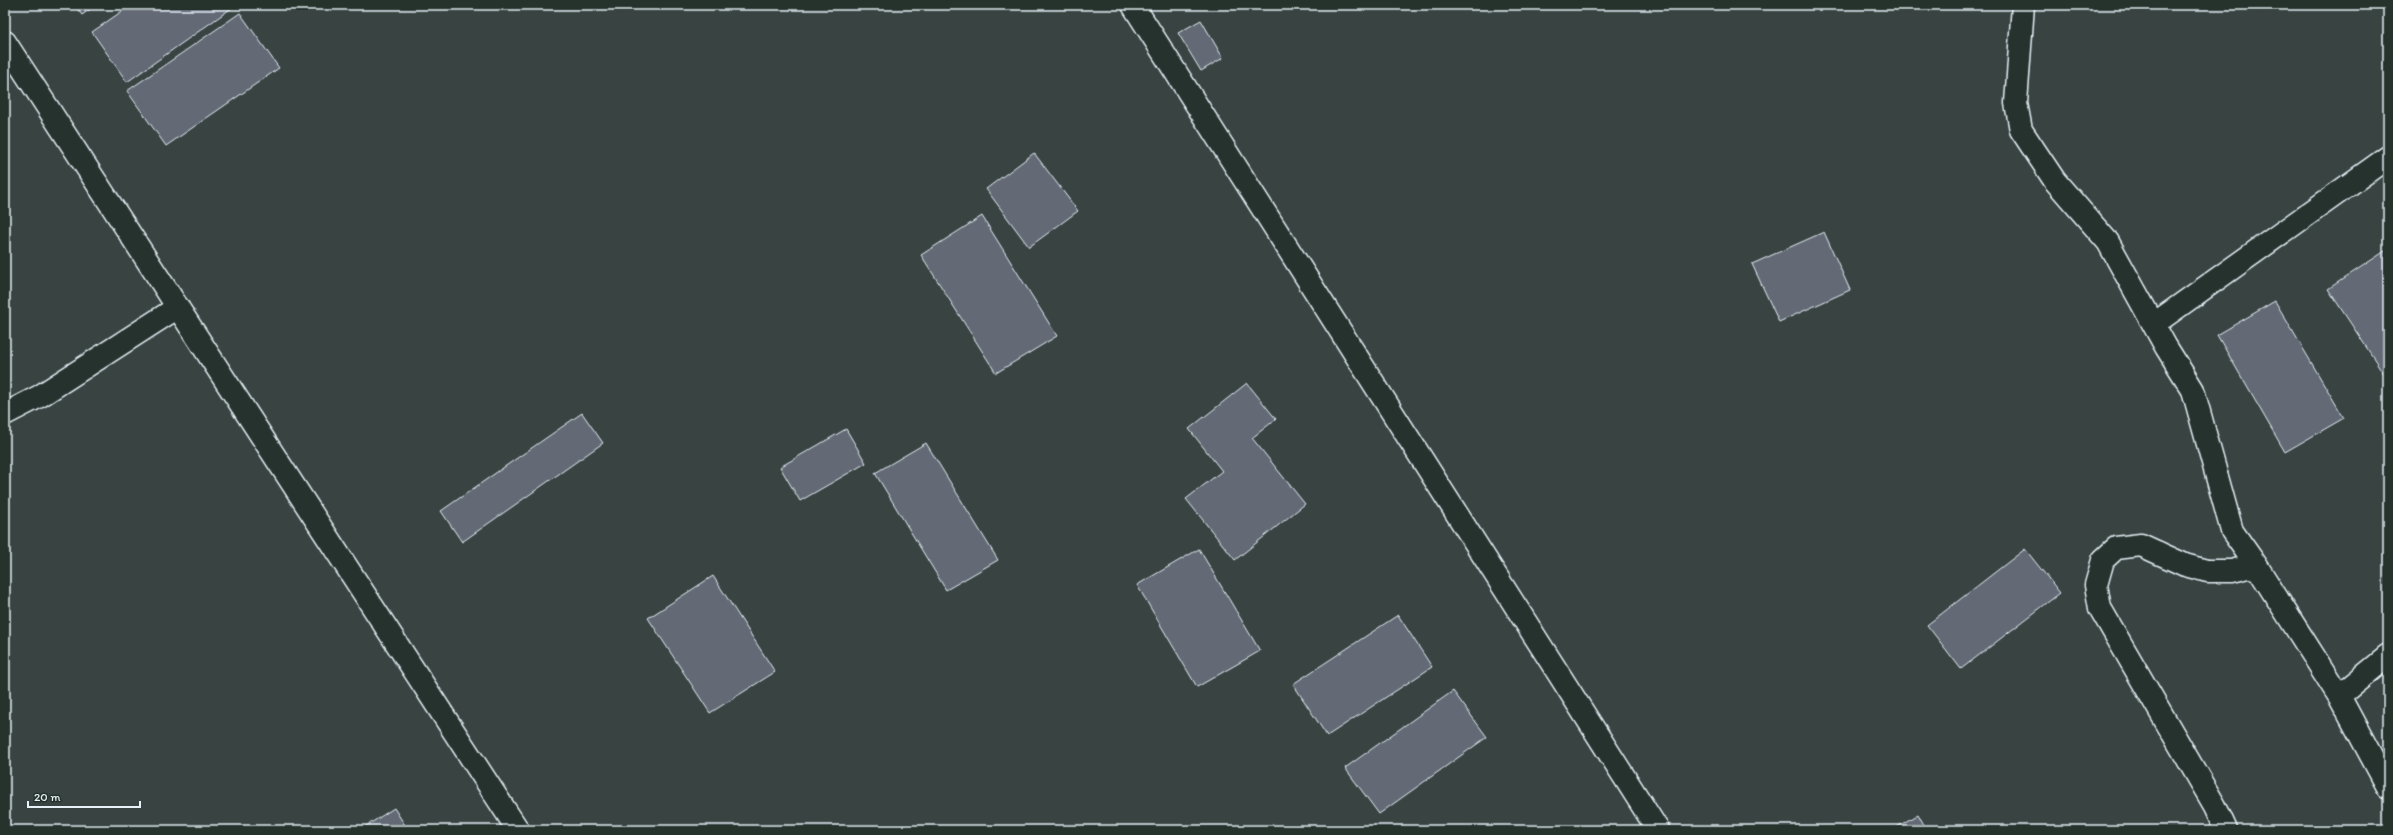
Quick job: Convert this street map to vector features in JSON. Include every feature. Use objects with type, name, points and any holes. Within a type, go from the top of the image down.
[{"type":"street","points":[[1133,5],[1658,830]]},
{"type":"street","points":[[2023,5],[2016,103],[2021,130],[2054,182],[2108,242],[2193,390],[2232,531],[2256,565],[2339,696],[2388,787]]},
{"type":"street","points":[[5,42],[518,830]]},
{"type":"street","points":[[2154,324],[2388,156]]},
{"type":"street","points":[[5,414],[40,396],[178,308]]},
{"type":"street","points":[[2226,830],[2215,806],[2100,608],[2096,585],[2103,560],[2116,548],[2141,546],[2185,565],[2207,571],[2232,571],[2256,565]]},
{"type":"street","points":[[2339,696],[2388,656]]},
{"type":"building","points":[[74,5],[96,5],[82,15]]},
{"type":"building","points":[[131,5],[236,5],[127,82],[92,32]]},
{"type":"building","points":[[240,13],[279,68],[166,146],[127,91]]},
{"type":"building","points":[[1201,20],[1223,58],[1201,71],[1178,33]]},
{"type":"building","points":[[1034,153],[1078,211],[1029,247],[986,189]]},
{"type":"building","points":[[982,216],[1057,336],[996,373],[921,255]]},
{"type":"building","points":[[1824,232],[1850,290],[1779,322],[1752,264]]},
{"type":"building","points":[[2388,249],[2388,380],[2328,289]]},
{"type":"building","points":[[2275,301],[2344,418],[2285,452],[2217,335]]},
{"type":"building","points":[[1247,383],[1276,419],[1252,438],[1305,504],[1235,560],[1186,499],[1222,471],[1189,429]]},
{"type":"building","points":[[582,413],[603,443],[462,542],[441,511]]},
{"type":"building","points":[[846,429],[866,463],[800,501],[780,467]]},
{"type":"building","points":[[926,443],[998,560],[946,590],[875,473]]},
{"type":"building","points":[[1199,549],[1260,651],[1197,687],[1137,585]]},
{"type":"building","points":[[2025,549],[2060,593],[1961,669],[1927,625]]},
{"type":"building","points":[[713,576],[775,672],[710,713],[648,618]]},
{"type":"building","points":[[1398,615],[1432,667],[1327,736],[1293,684]]},
{"type":"building","points":[[1453,691],[1487,737],[1379,814],[1345,768]]},
{"type":"building","points":[[394,808],[408,830],[360,830]]},
{"type":"building","points":[[1918,814],[1927,830],[1892,830]]}]
